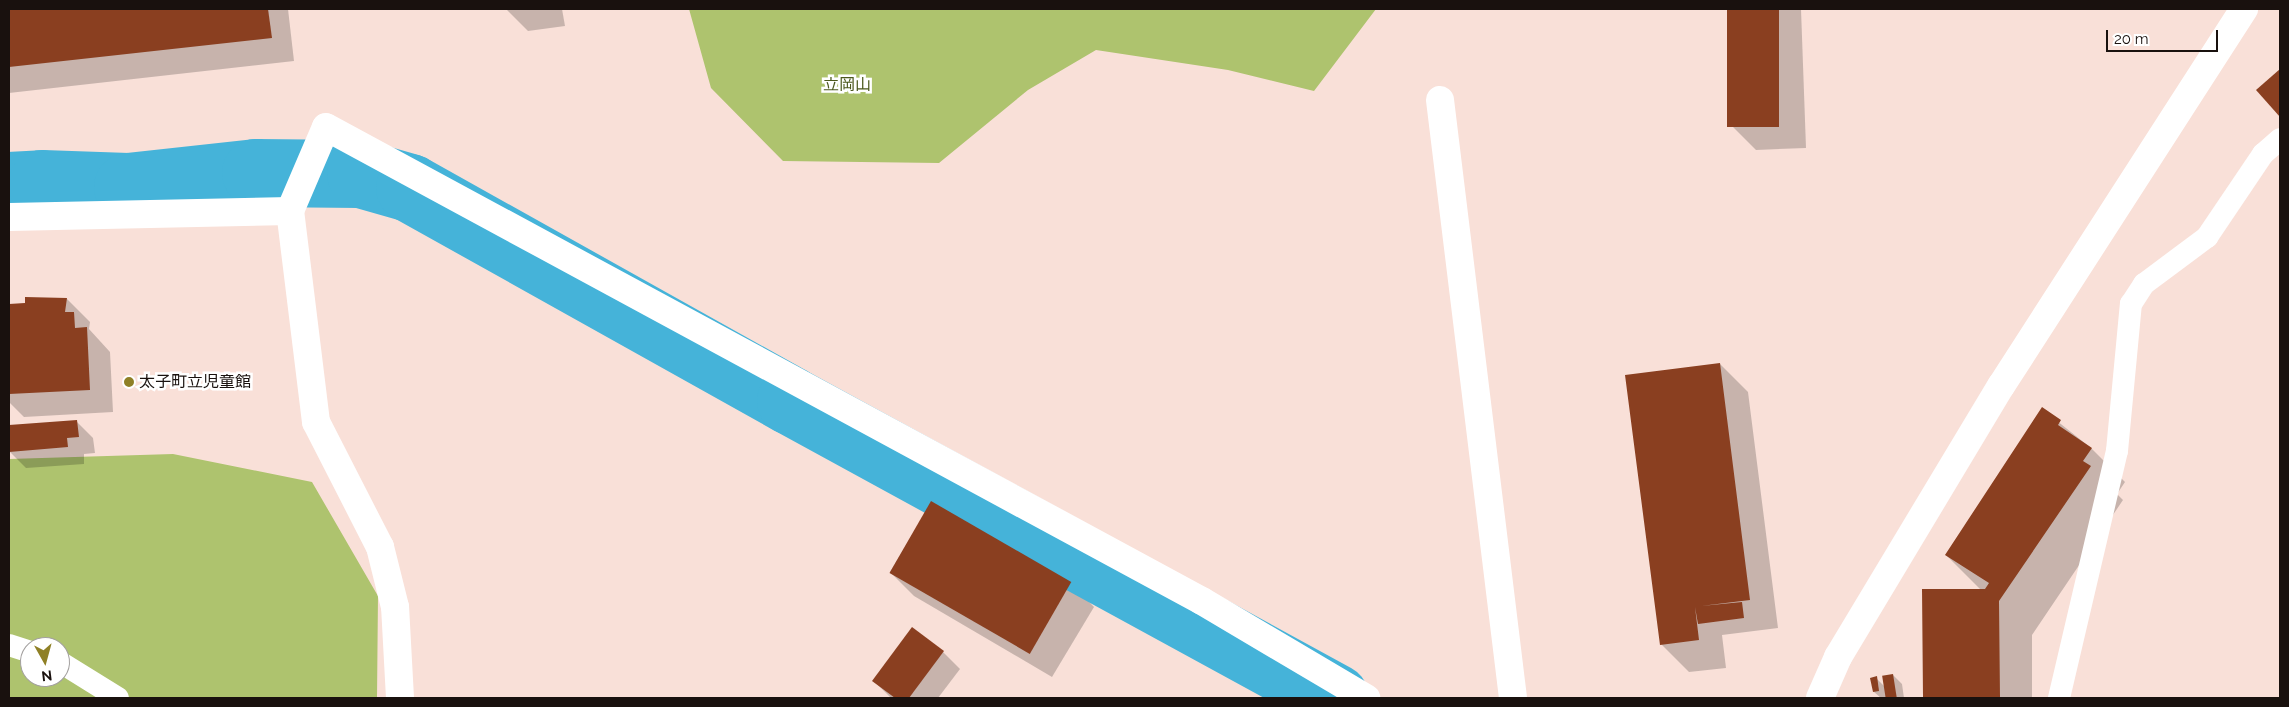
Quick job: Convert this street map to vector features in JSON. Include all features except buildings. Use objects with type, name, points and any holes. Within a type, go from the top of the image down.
[{"type":"street","points":[[1820,698],[1838,657],[2002,386],[2244,9]]},
{"type":"street","points":[[1440,100],[1513,698]]},
{"type":"street","points":[[400,698],[395,607],[380,548],[316,422],[290,210],[326,127],[1202,601],[1366,698]]},
{"type":"street","points":[[9,218],[290,210]]},
{"type":"lane","points":[[2059,698],[2117,451],[2131,304],[2144,284],[2207,237],[2264,154],[2280,139]]},
{"type":"lane","points":[[70,668],[118,698]]},
{"type":"green space","name":"立岡山","points":[[689,9],[1376,9],[1314,91],[1228,70],[1096,50],[1028,90],[939,163],[783,161],[711,88]]},
{"type":"green space","points":[[173,454],[312,482],[378,596],[377,698],[9,698],[9,459]]},
{"type":"waterway","points":[[9,186],[42,184],[128,187],[256,173],[361,174],[410,188],[791,401],[1335,698]]},
{"type":"place","name":"太子町立児童館","points":[[129,382]]}]
